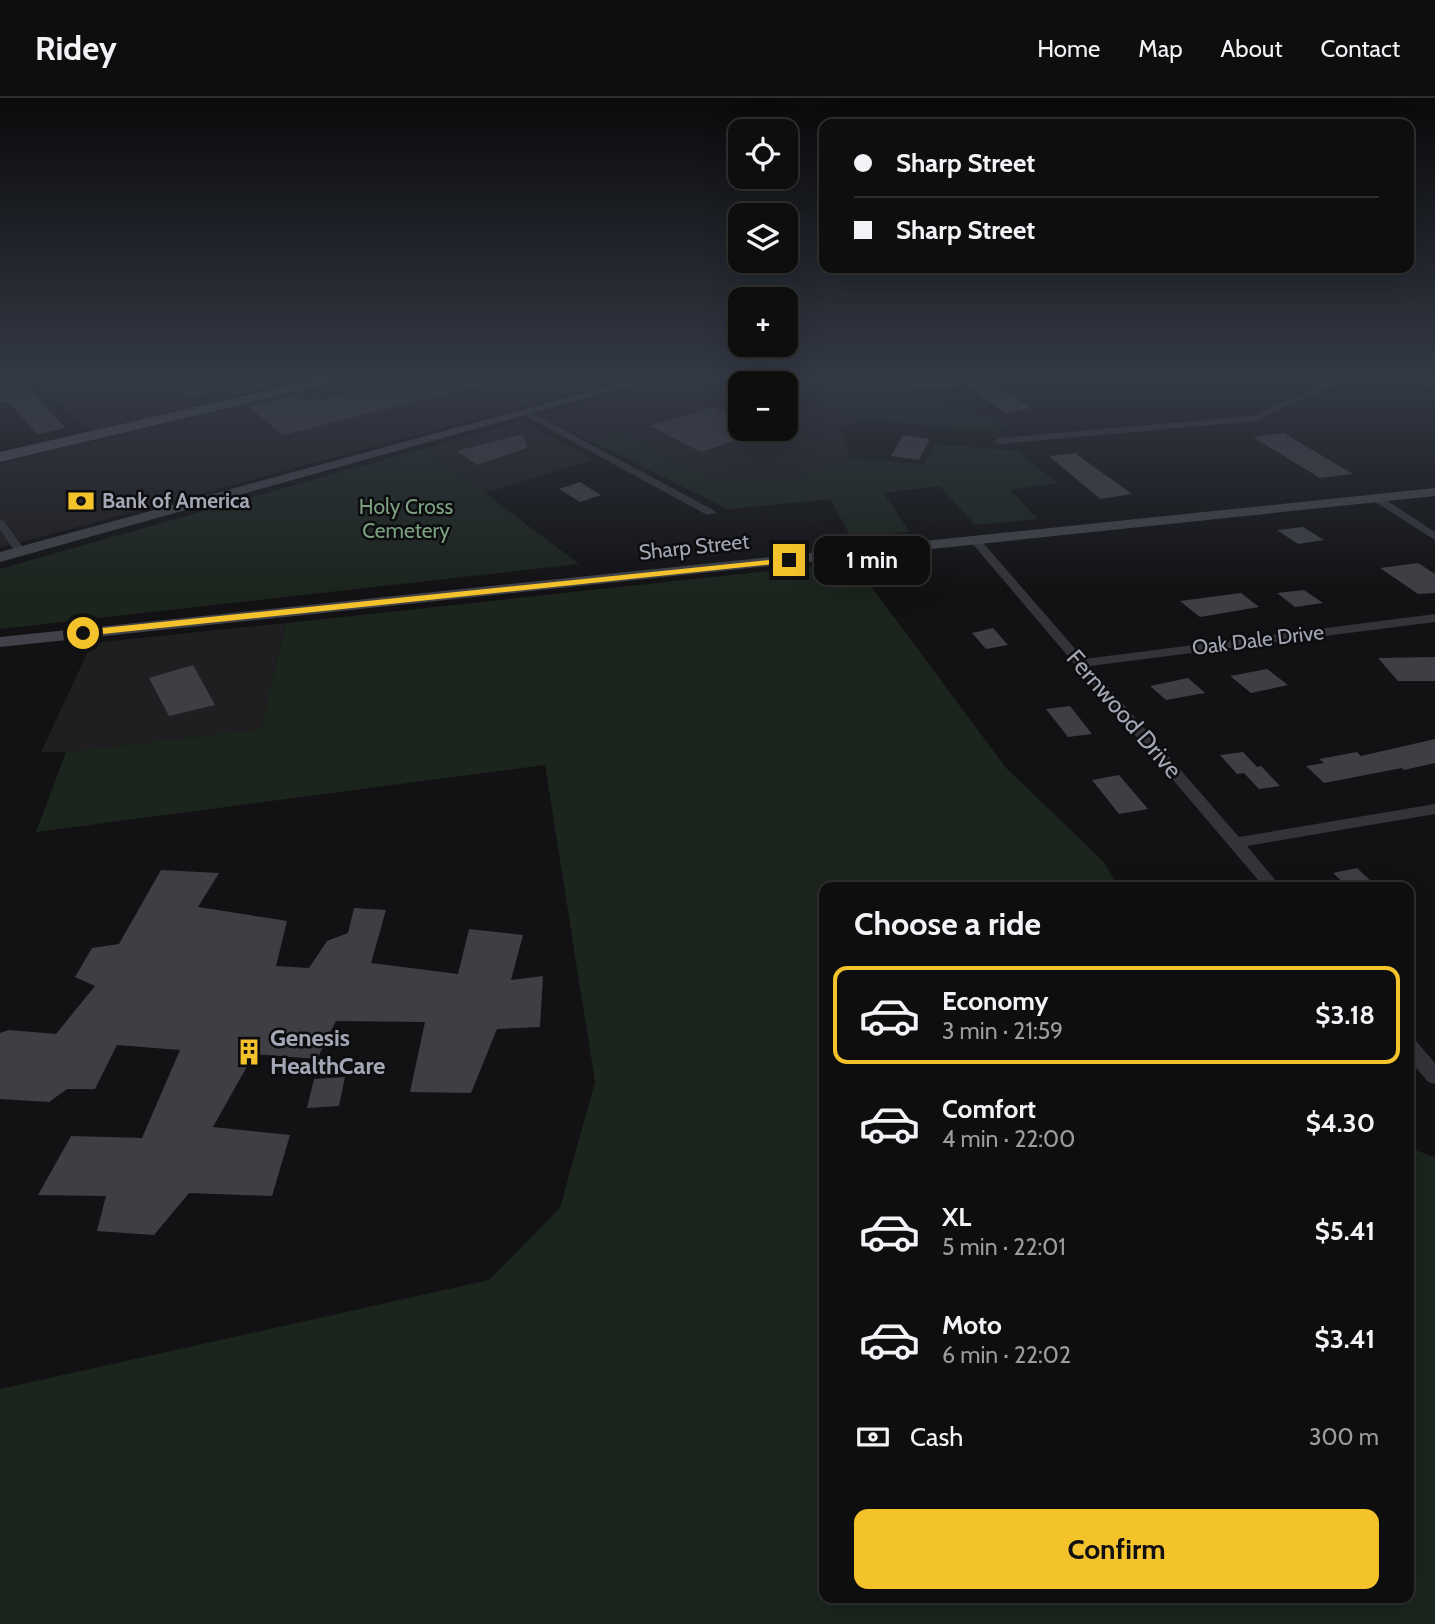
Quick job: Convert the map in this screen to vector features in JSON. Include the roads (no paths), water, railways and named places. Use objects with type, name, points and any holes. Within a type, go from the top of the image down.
[{"type":"main road","points":[[0,457],[41,447]]},
{"type":"street","points":[[0,557],[397,447]]},
{"type":"street","points":[[589,447],[710,513]]},
{"type":"street","name":"Sharp Street","points":[[0,642],[1435,492]]},
{"type":"street","points":[[1376,499],[1435,537]]},
{"type":"street","points":[[0,523],[20,551]]},
{"type":"street","name":"Fernwood Drive","points":[[975,540],[1269,882]]},
{"type":"street","name":"Oak Dale Drive","points":[[1080,663],[1435,618]]},
{"type":"street","points":[[1235,843],[1435,809]]},
{"type":"street","points":[[1414,1052],[1435,1076]]},
{"type":"place","name":"Bank of America","points":[[81,501]]},
{"type":"place","name":"Genesis HealthCare","points":[[249,1052]]},
{"type":"park label","name":"Holy Cross Cemetery","points":[[406,519]]}]
